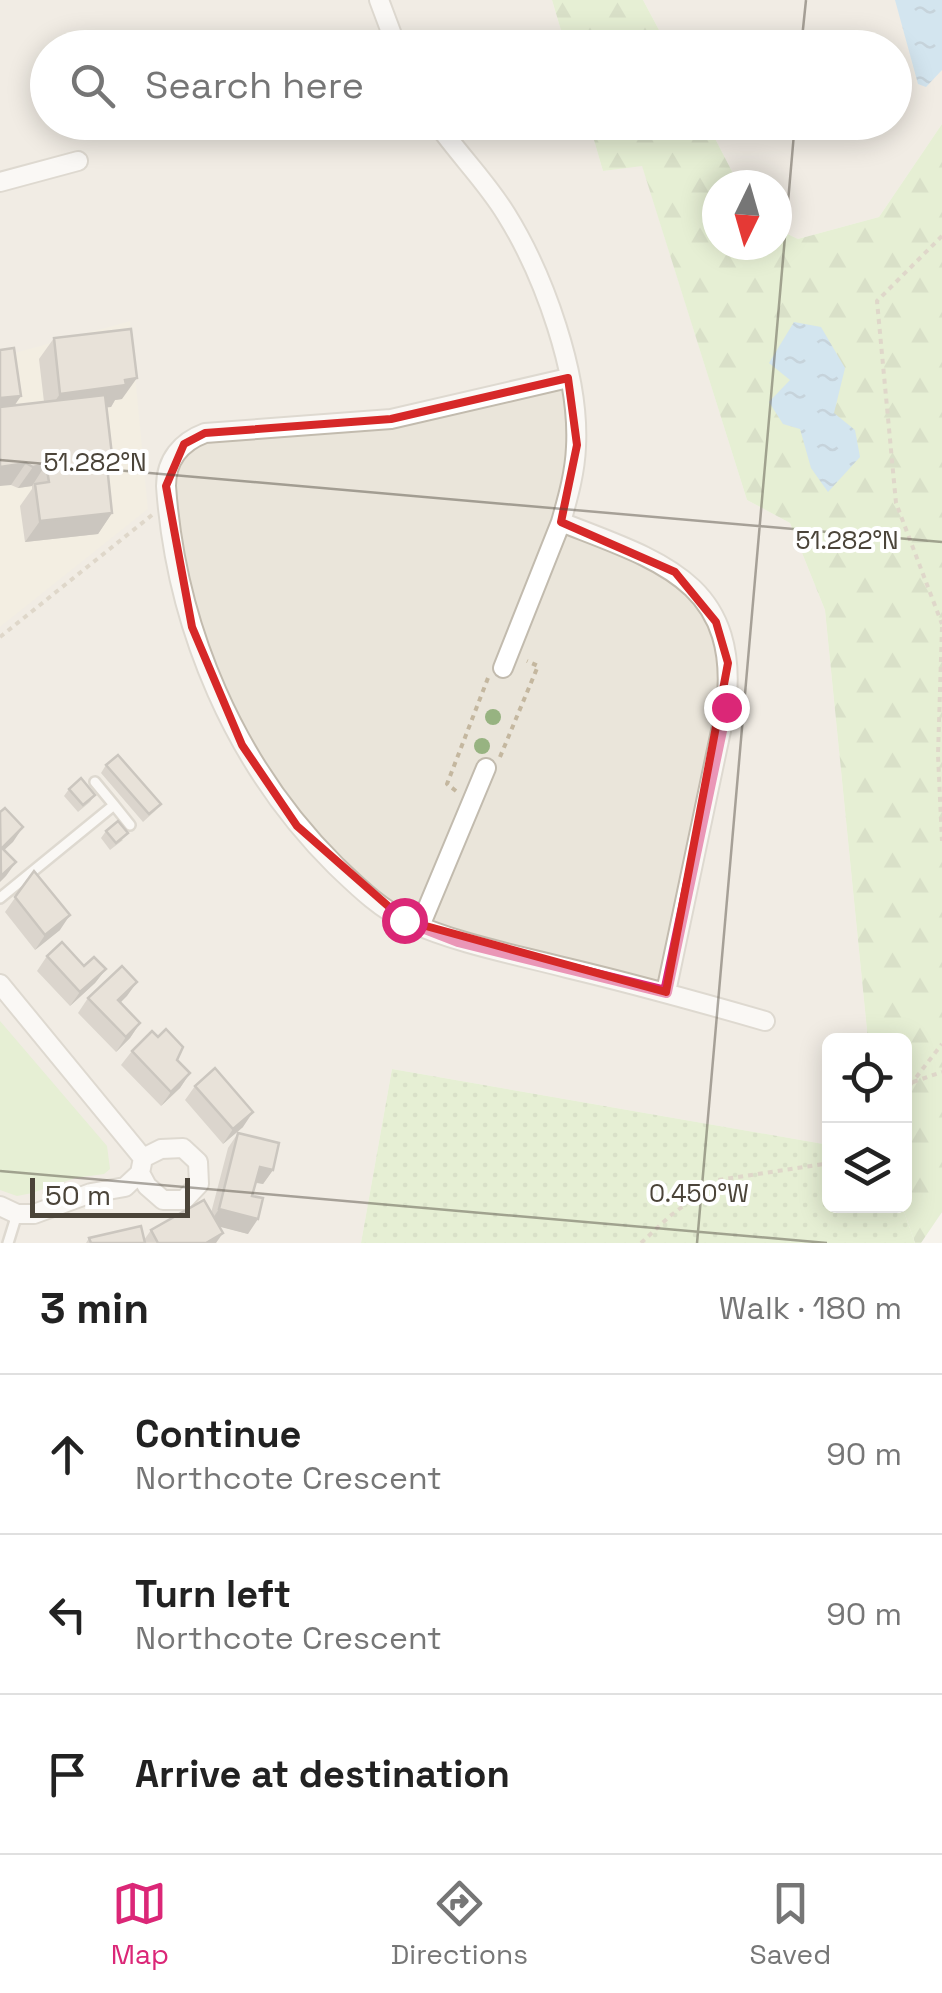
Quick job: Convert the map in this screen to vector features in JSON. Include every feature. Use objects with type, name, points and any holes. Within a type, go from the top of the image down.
[{"type":"street","points":[[379,0],[390,30]]},
{"type":"street","points":[[450,140],[506,213],[548,300],[561,338],[576,445],[561,522],[506,660]]},
{"type":"street","points":[[0,182],[78,161]]},
{"type":"street","points":[[568,378],[391,419],[205,433],[184,444],[169,464],[167,503],[192,626],[242,745],[276,798],[320,851],[372,899],[420,926],[458,941],[666,992],[765,1021]]},
{"type":"street","points":[[561,522],[657,560],[675,572],[705,603],[723,642],[728,674],[726,707],[666,992]]},
{"type":"street","points":[[420,926],[486,768]]},
{"type":"street","points":[[0,984],[142,1166],[125,1186],[91,1193],[34,1214],[8,1210]]},
{"type":"lane","points":[[94,782],[130,825]]},
{"type":"lane","points":[[0,898],[114,805]]},
{"type":"lane","points":[[8,1210],[8,1243]]},
{"type":"path","points":[[942,236],[877,301],[896,502],[942,626],[938,755],[942,841]]},
{"type":"path","points":[[0,637],[167,503]]},
{"type":"path","points":[[468,810],[460,807],[462,800],[447,784],[493,664],[506,660],[538,666],[494,772],[486,768]]},
{"type":"path","points":[[913,1082],[942,1044]]},
{"type":"path","points":[[913,1082],[942,1072]]},
{"type":"path","points":[[642,1243],[718,1180],[822,1163]]},
{"type":"highlighted area","points":[[568,378],[577,445],[561,522],[675,572],[716,622],[728,663],[666,992],[404,920],[297,826],[242,745],[192,627],[166,486],[184,444],[205,433],[391,419]]},
{"type":"shaded area","points":[[0,0],[552,0],[561,30],[30,30],[30,140],[594,140],[603,171],[642,165],[747,500],[790,523],[825,610],[867,1033],[822,1033],[822,1144],[392,1069],[361,1243],[0,1243]]},
{"type":"shaded area","points":[[643,0],[942,0],[942,124],[879,217],[798,239],[792,236],[792,170],[731,170],[716,140],[912,140],[912,30],[659,30]]},
{"type":"shaded area","points":[[130,321],[148,509],[0,627],[0,357]]},
{"type":"green space","points":[[552,0],[643,0],[659,30],[561,30]]},
{"type":"green space","points":[[942,124],[942,1212],[921,1243],[915,1243],[904,1213],[912,1213],[912,1033],[867,1033],[825,610],[790,523],[747,500],[642,166],[603,171],[594,140],[716,140],[731,170],[702,170],[702,260],[792,260],[792,236],[798,239],[879,217]]},
{"type":"green space","points":[[0,1021],[107,1146],[110,1169],[104,1174],[75,1178],[17,1196],[0,1190]]},
{"type":"green space","points":[[392,1069],[822,1144],[822,1213],[904,1213],[915,1243],[361,1243]]},
{"type":"water","points":[[895,0],[942,0],[942,70],[926,87],[918,84],[912,62],[912,30],[903,30]]},
{"type":"water","points":[[794,322],[821,327],[845,368],[834,413],[855,430],[860,457],[828,492],[811,468],[800,429],[783,424],[769,402],[790,380],[769,363]]},
{"type":"building","points":[[131,329],[137,378],[125,380],[126,385],[60,394],[54,338]]},
{"type":"building","points":[[14,348],[21,396],[0,398],[0,350]]},
{"type":"building","points":[[105,395],[112,455],[106,456],[112,513],[40,521],[35,484],[49,482],[46,464],[0,467],[0,407]]},
{"type":"building","points":[[118,755],[161,804],[149,814],[106,765]]},
{"type":"building","points":[[81,778],[95,795],[83,805],[69,789]]},
{"type":"building","points":[[5,808],[23,827],[2,848],[16,862],[1,876],[0,812]]},
{"type":"building","points":[[118,821],[128,833],[116,843],[106,831]]},
{"type":"building","points":[[34,871],[70,915],[45,935],[15,897]]},
{"type":"building","points":[[62,942],[84,966],[94,957],[106,969],[80,992],[47,956]]},
{"type":"building","points":[[122,966],[137,982],[118,1000],[140,1023],[126,1037],[88,998]]},
{"type":"building","points":[[166,1029],[183,1047],[177,1060],[190,1073],[171,1092],[132,1051],[152,1031],[158,1037]]},
{"type":"building","points":[[215,1068],[253,1112],[233,1129],[195,1086]]},
{"type":"building","points":[[238,1133],[279,1143],[273,1170],[260,1167],[252,1196],[263,1198],[258,1219],[219,1209]]},
{"type":"building","points":[[204,1200],[223,1233],[206,1243],[158,1243],[151,1230]]},
{"type":"building","points":[[141,1226],[145,1243],[91,1243],[89,1238]]},
{"type":"route","points":[[404,920],[458,941],[666,992],[726,707]]}]
